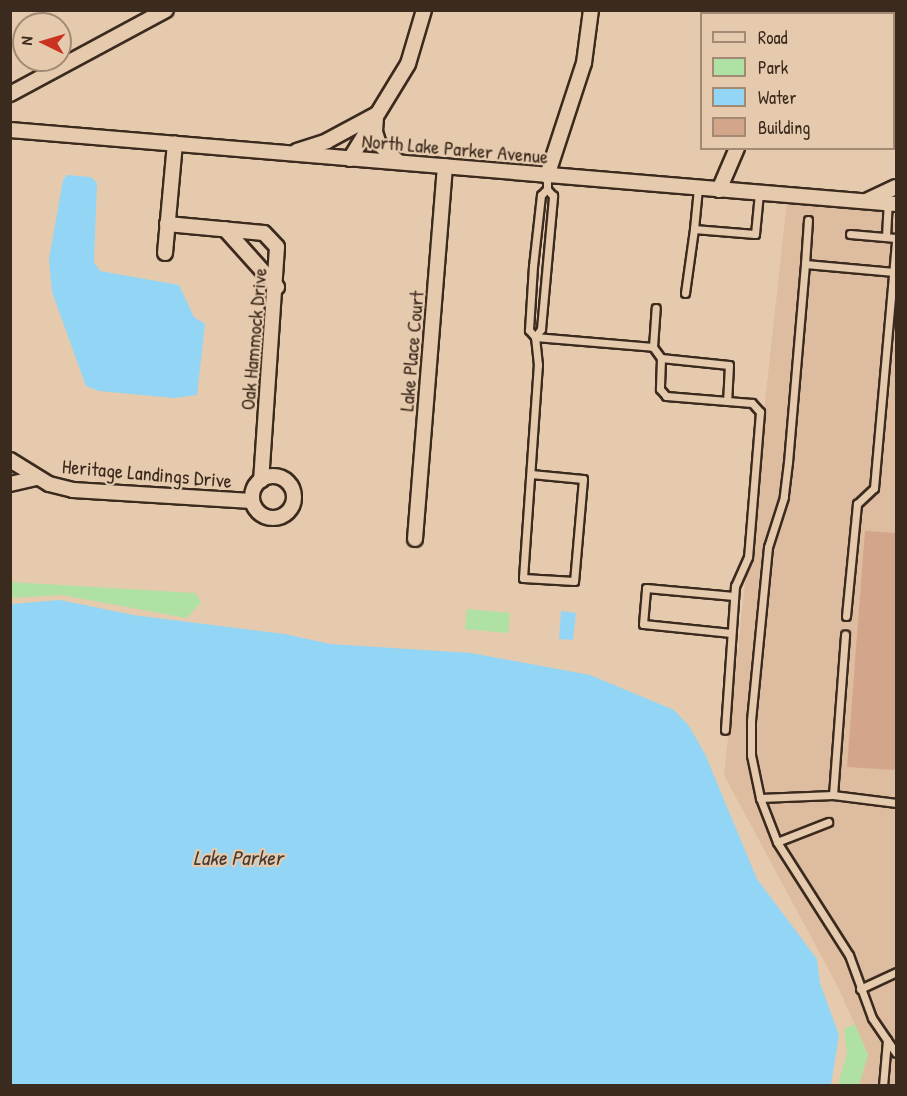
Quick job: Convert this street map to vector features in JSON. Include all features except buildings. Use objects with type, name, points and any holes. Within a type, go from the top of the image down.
[{"type":"street","points":[[10,94],[166,10]]},
{"type":"street","points":[[350,159],[408,64],[424,10]]},
{"type":"street","points":[[547,182],[584,63],[591,10]]},
{"type":"street","points":[[290,153],[327,141],[376,114]]},
{"type":"street","points":[[376,114],[376,138],[398,162]]},
{"type":"street","name":"North Lake Parker Avenue","points":[[10,129],[445,166],[547,182],[698,188],[892,204]]},
{"type":"street","points":[[165,253],[175,143]]},
{"type":"street","points":[[719,190],[736,150]]},
{"type":"street","name":"Lake Place Court","points":[[415,539],[445,166]]},
{"type":"street","points":[[862,202],[897,187]]},
{"type":"street","name":"Oak Hammock Drive","points":[[167,224],[264,233],[273,238],[279,261],[261,480]]},
{"type":"street","points":[[225,229],[277,287]]},
{"type":"street","name":"Heritage Landings Drive","points":[[10,460],[37,478],[73,490],[252,501]]},
{"type":"street","points":[[274,476],[286,481],[293,492],[292,505],[283,515],[271,518],[259,513],[252,501],[254,489],[261,480],[274,476]]},
{"type":"street","points":[[10,484],[37,478]]},
{"type":"lane","points":[[531,474],[583,479],[574,581],[523,578],[538,365],[535,337],[529,330],[541,195],[547,182]]},
{"type":"lane","points":[[535,337],[541,329],[553,196],[547,182]]},
{"type":"lane","points":[[685,293],[698,188]]},
{"type":"lane","points":[[694,229],[755,234],[759,193]]},
{"type":"lane","points":[[886,237],[892,204]]},
{"type":"lane","points":[[808,220],[788,462],[783,497],[768,547],[751,721],[751,755],[760,798],[777,842],[849,956],[872,1018],[897,1053]]},
{"type":"lane","points":[[846,616],[857,504],[874,488],[897,239],[849,234]]},
{"type":"lane","points":[[805,264],[894,272]]},
{"type":"lane","points":[[656,308],[653,347],[661,358],[660,389],[666,396],[752,404],[760,412],[748,557],[734,596],[725,730]]},
{"type":"lane","points":[[535,337],[653,347]]},
{"type":"lane","points":[[661,358],[729,365],[727,401]]},
{"type":"lane","points":[[731,633],[643,624],[646,588],[734,596]]},
{"type":"lane","points":[[833,795],[845,634]]},
{"type":"lane","points":[[760,798],[833,795],[897,803]]},
{"type":"lane","points":[[777,842],[828,822]]},
{"type":"lane","points":[[860,989],[897,972]]},
{"type":"lane","points":[[883,1086],[887,1040]]},
{"type":"shaded area","points":[[787,202],[896,210],[896,1085],[859,1085],[868,1054],[838,987],[724,775]]},
{"type":"green space","points":[[10,582],[195,593],[201,602],[187,618],[62,595],[11,598]]},
{"type":"green space","points":[[467,609],[510,613],[508,633],[465,629]]},
{"type":"green space","points":[[855,1024],[868,1055],[859,1085],[838,1085],[847,1053],[844,1029]]},
{"type":"water","points":[[67,175],[91,177],[97,183],[94,262],[100,271],[179,285],[194,317],[205,324],[197,395],[174,398],[99,391],[86,386],[52,292],[49,259],[63,180]]},
{"type":"water","name":"Lake Parker","points":[[60,600],[133,615],[285,634],[330,644],[471,653],[590,675],[674,710],[689,726],[705,754],[757,879],[817,959],[820,983],[839,1035],[831,1085],[11,1085],[11,604]]},
{"type":"water","points":[[561,611],[576,613],[573,640],[559,639]]}]
